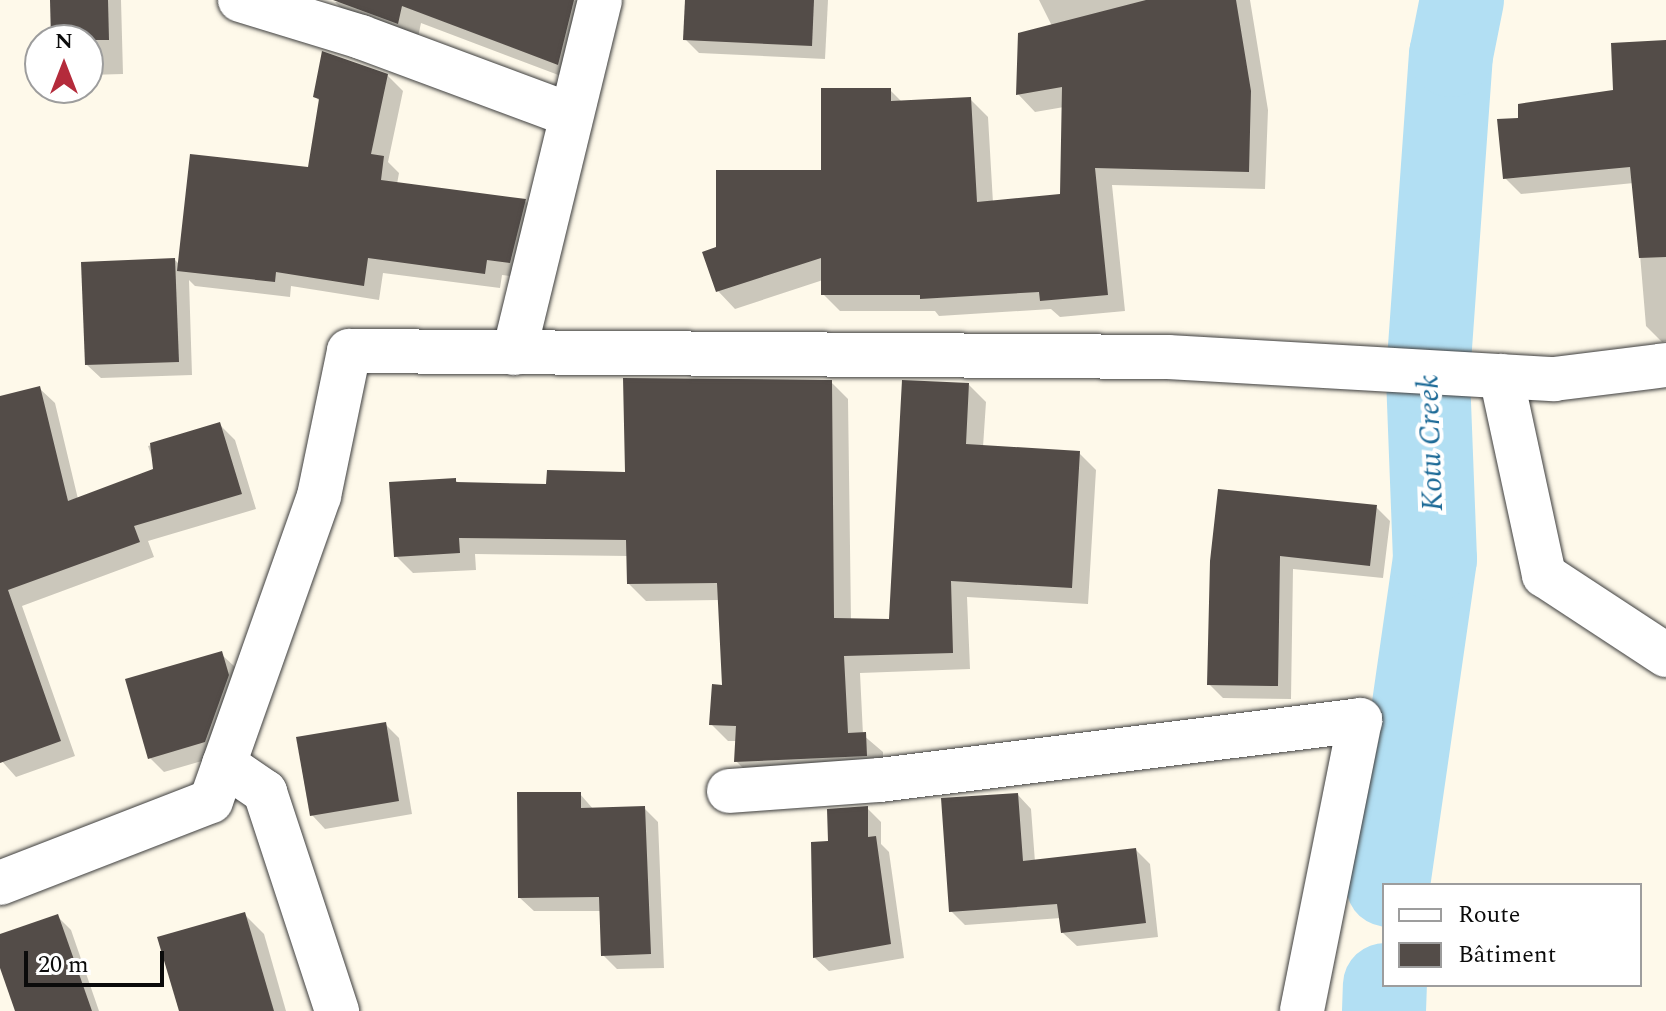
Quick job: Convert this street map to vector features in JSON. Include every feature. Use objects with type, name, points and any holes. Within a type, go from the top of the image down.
[{"type":"street","points":[[240,0],[361,37],[571,115]]},
{"type":"street","points":[[514,353],[600,0]]},
{"type":"street","points":[[0,883],[211,801],[319,496],[349,351],[1168,357],[1554,379],[1666,365]]},
{"type":"street","points":[[1501,376],[1544,575],[1666,655]]},
{"type":"street","points":[[729,791],[880,780],[1360,720],[1302,1011]]},
{"type":"street","points":[[224,764],[265,792],[337,1011]]},
{"type":"building","points":[[50,0],[108,0],[109,40],[104,40],[104,24],[51,24]]},
{"type":"building","points":[[333,0],[574,0],[558,65],[402,6],[398,24]]},
{"type":"building","points":[[685,0],[814,0],[812,46],[683,40]]},
{"type":"building","points":[[1146,0],[1236,0],[1251,91],[1249,172],[1095,168],[1108,295],[1040,301],[1039,292],[920,299],[920,295],[821,295],[821,258],[716,292],[702,252],[716,247],[716,170],[821,170],[821,88],[891,88],[891,101],[971,97],[977,202],[1060,194],[1062,87],[1016,95],[1018,33]]},
{"type":"building","points":[[1666,40],[1666,257],[1639,258],[1630,167],[1503,179],[1497,119],[1518,118],[1518,104],[1613,90],[1611,43]]},
{"type":"building","points":[[322,51],[388,74],[371,154],[384,156],[381,180],[526,199],[510,263],[487,260],[485,274],[368,258],[364,286],[276,272],[275,282],[177,271],[190,154],[308,167],[319,99],[313,97]]},
{"type":"building","points":[[175,258],[179,362],[85,365],[81,262]]},
{"type":"building","points":[[623,378],[832,380],[834,618],[889,619],[902,380],[969,383],[966,444],[1080,451],[1072,588],[951,581],[953,653],[844,656],[848,733],[866,732],[867,756],[734,762],[736,726],[709,725],[712,684],[722,685],[717,583],[627,584],[626,540],[459,538],[460,553],[394,557],[389,482],[456,478],[456,482],[546,484],[547,470],[625,472]]},
{"type":"building","points":[[40,386],[68,501],[153,469],[150,443],[220,422],[242,494],[134,526],[140,542],[8,590],[61,741],[0,763],[0,396]]},
{"type":"building","points":[[1218,489],[1377,505],[1370,566],[1280,556],[1278,686],[1207,685],[1210,561]]},
{"type":"building","points":[[222,651],[229,675],[205,742],[148,759],[125,679]]},
{"type":"building","points":[[386,722],[399,801],[310,816],[296,737]]},
{"type":"building","points":[[517,792],[581,792],[581,808],[645,806],[651,954],[601,956],[599,897],[518,898]]},
{"type":"building","points":[[1018,793],[1023,861],[1136,848],[1146,923],[1061,933],[1057,904],[949,912],[941,798]]},
{"type":"building","points":[[868,806],[868,837],[876,836],[891,944],[813,958],[811,842],[828,841],[827,809]]},
{"type":"building","points":[[245,912],[274,1011],[179,1011],[157,937]]},
{"type":"building","points":[[58,914],[92,1011],[15,1011],[0,968],[0,934]]},
{"type":"waterway","name":"Kotu Creek","points":[[1388,883],[1435,559],[1428,375],[1451,55],[1462,0]]},
{"type":"waterway","name":"Kotu Creek","points":[[1384,1011],[1385,987]]}]
